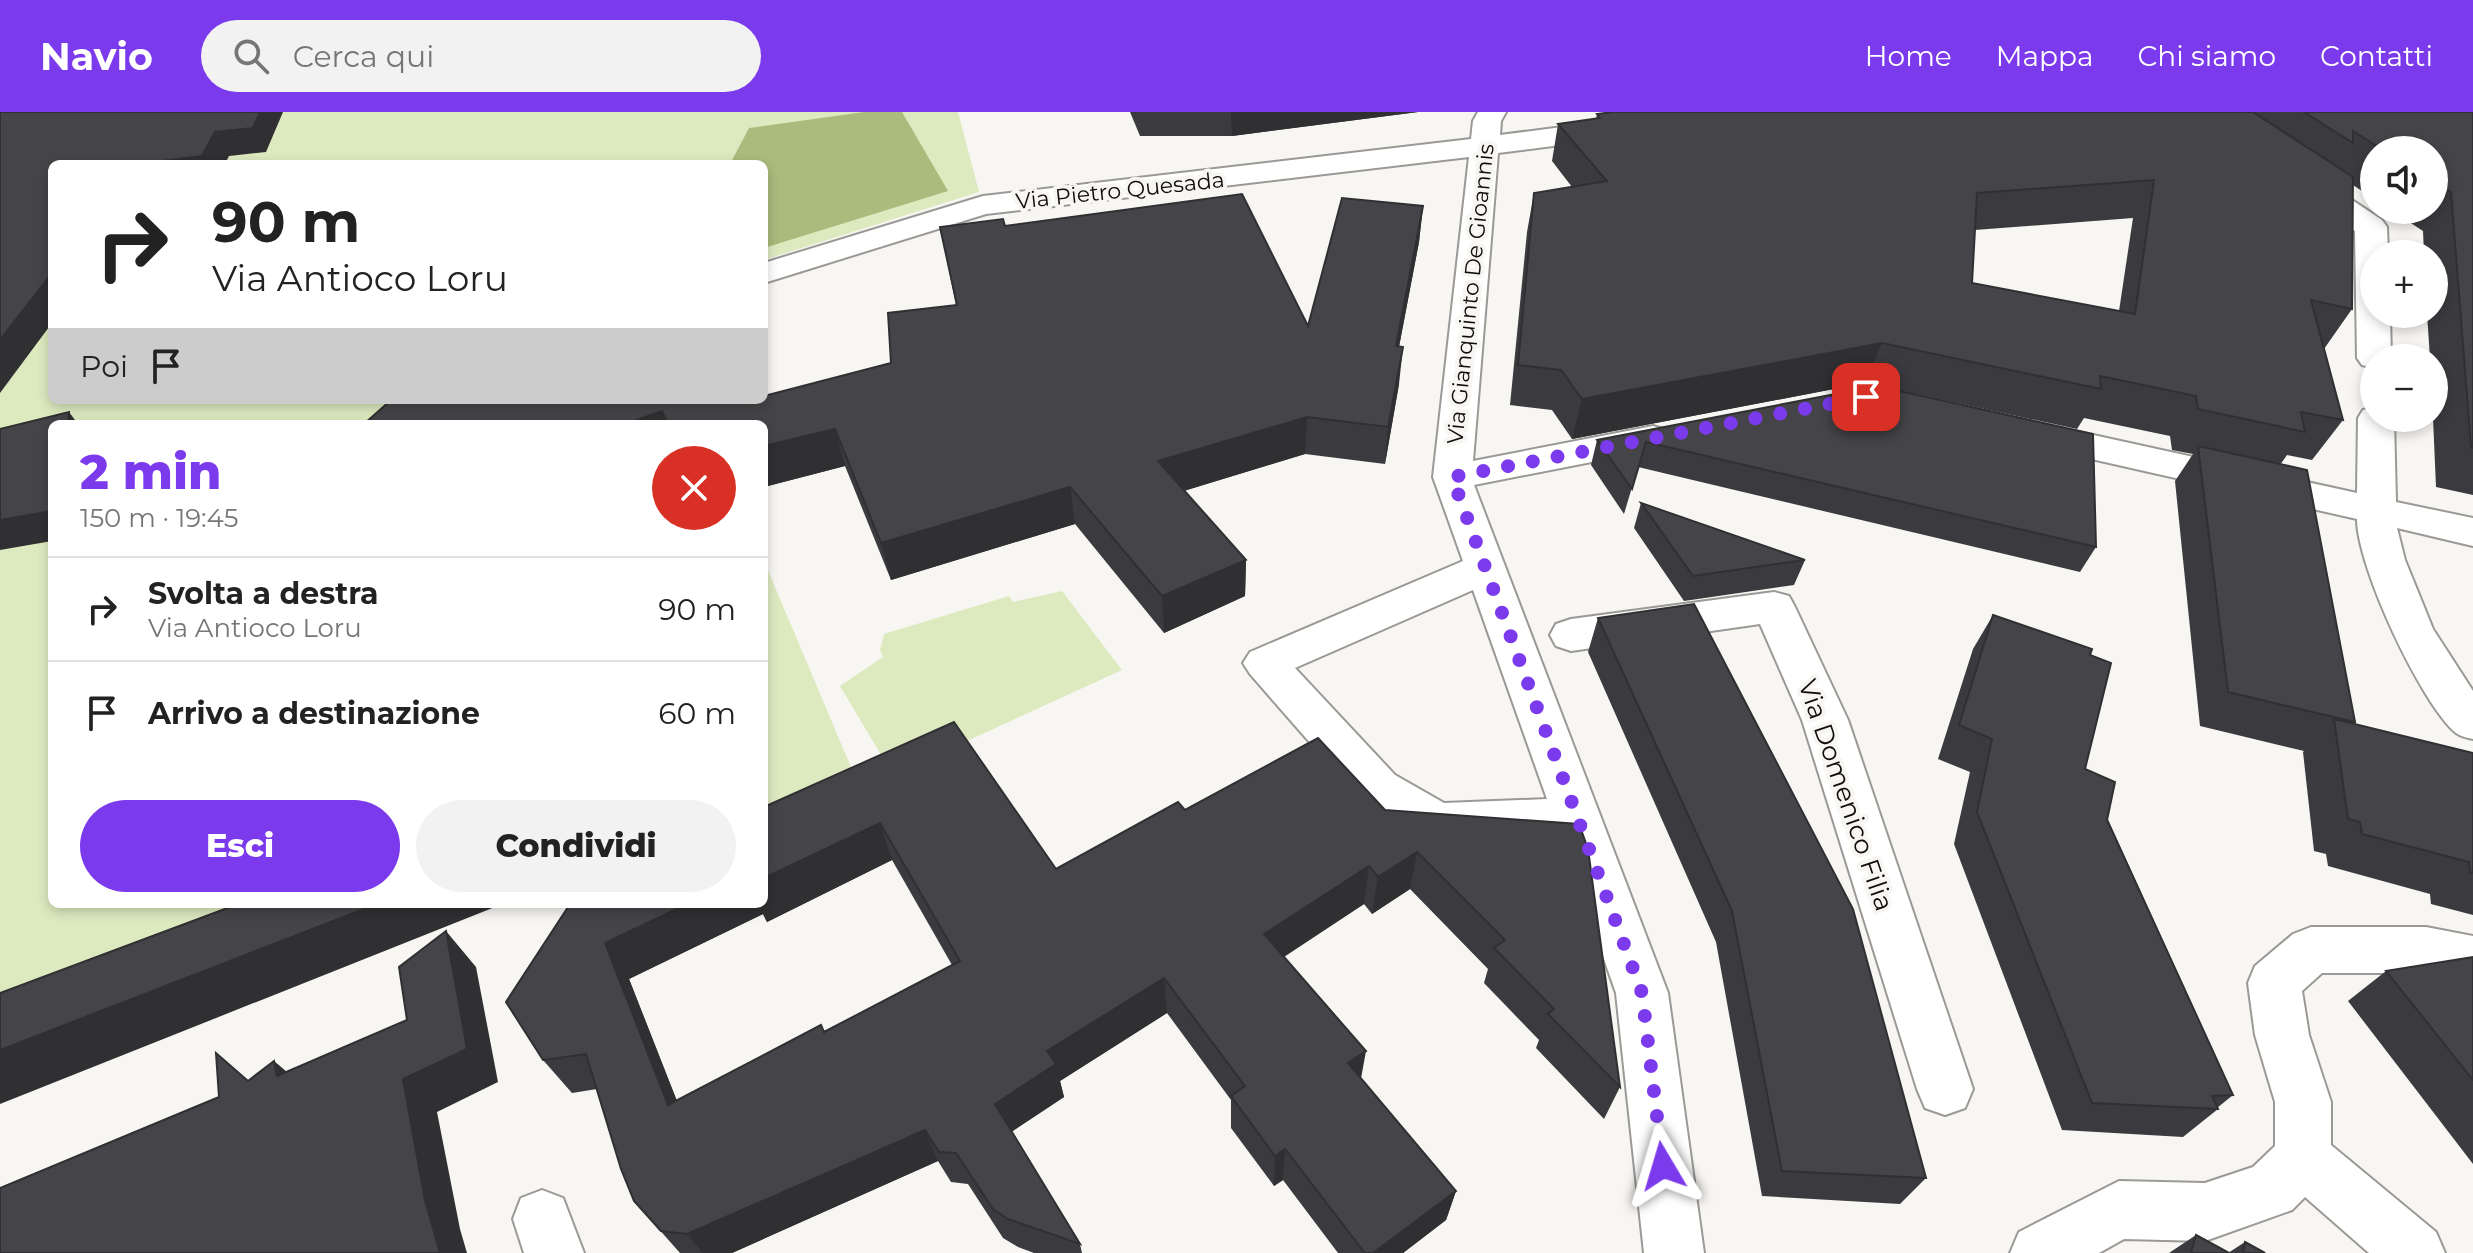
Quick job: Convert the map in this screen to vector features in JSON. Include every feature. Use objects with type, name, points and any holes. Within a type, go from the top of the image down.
[{"type":"street","points":[[2201,112],[2371,227],[2374,344]]},
{"type":"street","name":"Via Pietro Quesada","points":[[768,272],[983,205],[1489,129],[1648,124]]},
{"type":"street","name":"Via Gianquinto De Gioannis","points":[[1489,129],[1452,477],[1642,993],[1674,1253]]},
{"type":"street","points":[[2004,427],[2473,532]]},
{"type":"street","points":[[1452,477],[1683,432]]},
{"type":"street","points":[[2376,432],[2377,530],[2385,560],[2413,633],[2455,700],[2473,722]]},
{"type":"street","points":[[1485,568],[1265,663],[1378,788],[1438,823],[1577,817]]},
{"type":"street","name":"Via Domenico Filia","points":[[1571,635],[1774,607],[1825,720],[1945,1089]]},
{"type":"street","points":[[2040,1253],[2119,1210],[2205,1212],[2271,1190],[2303,1158],[2303,1102],[2282,1035],[2274,983],[2311,950],[2426,950],[2473,959]]},
{"type":"street","points":[[2303,1158],[2415,1253]]},
{"type":"green space","points":[[0,112],[958,112],[979,192],[768,259],[768,160],[48,160],[48,404],[696,404],[702,420],[48,420],[48,908],[369,908],[0,1048]]},
{"type":"green space","points":[[864,112],[902,112],[948,191],[768,247],[768,160],[732,160],[749,128]]},
{"type":"green space","points":[[768,570],[867,805],[768,850]]},
{"type":"green space","points":[[1062,591],[1122,670],[893,775],[840,686],[883,657],[880,650],[884,634],[1009,596],[1013,602]]},
{"type":"building","points":[[0,112],[260,112],[253,128],[215,132],[202,156],[170,160],[48,160],[48,278],[0,340]]},
{"type":"building","points":[[2253,112],[2353,177],[2352,309],[2311,300],[2343,420],[2301,412],[2305,432],[2198,409],[2196,396],[2100,376],[2101,389],[1882,343],[1582,399],[1561,370],[1518,365],[1534,193],[1607,181],[1558,124],[1600,118],[1597,114]],"holes":[[[2154,180],[2135,314],[1972,283],[1977,193]]]},
{"type":"building","points":[[2304,112],[2473,112],[2473,448],[2451,192],[2448,190],[2448,136],[2361,136],[2353,131],[2353,143]]},
{"type":"building","points":[[1242,194],[1308,326],[1342,198],[1423,206],[1396,346],[1403,347],[1388,427],[1307,417],[1158,461],[1246,560],[1162,596],[1070,487],[881,543],[835,429],[768,445],[768,420],[666,420],[662,411],[637,420],[368,420],[386,404],[768,404],[768,395],[891,363],[888,313],[957,305],[940,227],[1003,219],[1005,226]]},
{"type":"building","points":[[1877,386],[2093,434],[2096,547],[1646,442],[1632,489],[1597,440]]},
{"type":"building","points":[[69,412],[68,420],[48,420],[48,512],[0,520],[0,429]]},
{"type":"building","points":[[2198,446],[2307,470],[2355,722],[2228,692]]},
{"type":"building","points":[[1641,503],[1805,560],[1693,576]]},
{"type":"building","points":[[1694,604],[1853,909],[1926,1178],[1782,1171],[1732,911],[1598,618]]},
{"type":"building","points":[[1993,615],[2092,649],[2090,655],[2111,663],[2085,769],[2115,782],[2107,820],[2233,1095],[2212,1096],[2218,1109],[2092,1103],[1977,812],[1992,739],[1959,725]]},
{"type":"building","points":[[2334,719],[2473,753],[2473,873],[2470,872],[2469,862],[2362,834],[2360,822],[2348,819]]},
{"type":"building","points":[[954,722],[1056,869],[1178,802],[1185,810],[1318,738],[1385,810],[1579,824],[1588,849],[1620,1087],[1548,1014],[1554,1009],[1494,948],[1505,940],[1417,852],[1378,877],[1369,866],[1264,934],[1366,1051],[1348,1063],[1456,1191],[1373,1253],[1365,1253],[1285,1149],[1275,1156],[1231,1096],[1245,1086],[1164,978],[1047,1051],[1056,1064],[995,1104],[1080,1244],[1008,1219],[993,1209],[956,1153],[939,1152],[925,1130],[687,1234],[661,1231],[634,1201],[621,1169],[586,1054],[543,1060],[506,1002],[567,908],[679,908],[605,943],[668,1105],[821,1025],[824,1032],[960,961],[880,823],[768,876],[768,805]]},
{"type":"building","points":[[227,908],[367,908],[0,1050],[0,993]]},
{"type":"building","points":[[446,931],[467,1049],[403,1079],[425,1200],[440,1253],[0,1253],[0,1188],[219,1097],[216,1053],[248,1081],[274,1061],[277,1076],[407,1020],[399,967]]},
{"type":"building","points":[[2473,957],[2473,1080],[2386,971]]},
{"type":"building","points":[[2196,1235],[2229,1253],[2191,1253]]},
{"type":"building","points":[[2245,1242],[2265,1253],[2243,1253]]},
{"type":"route","points":[[1663,1166],[1642,993],[1452,477],[1866,397]]}]
